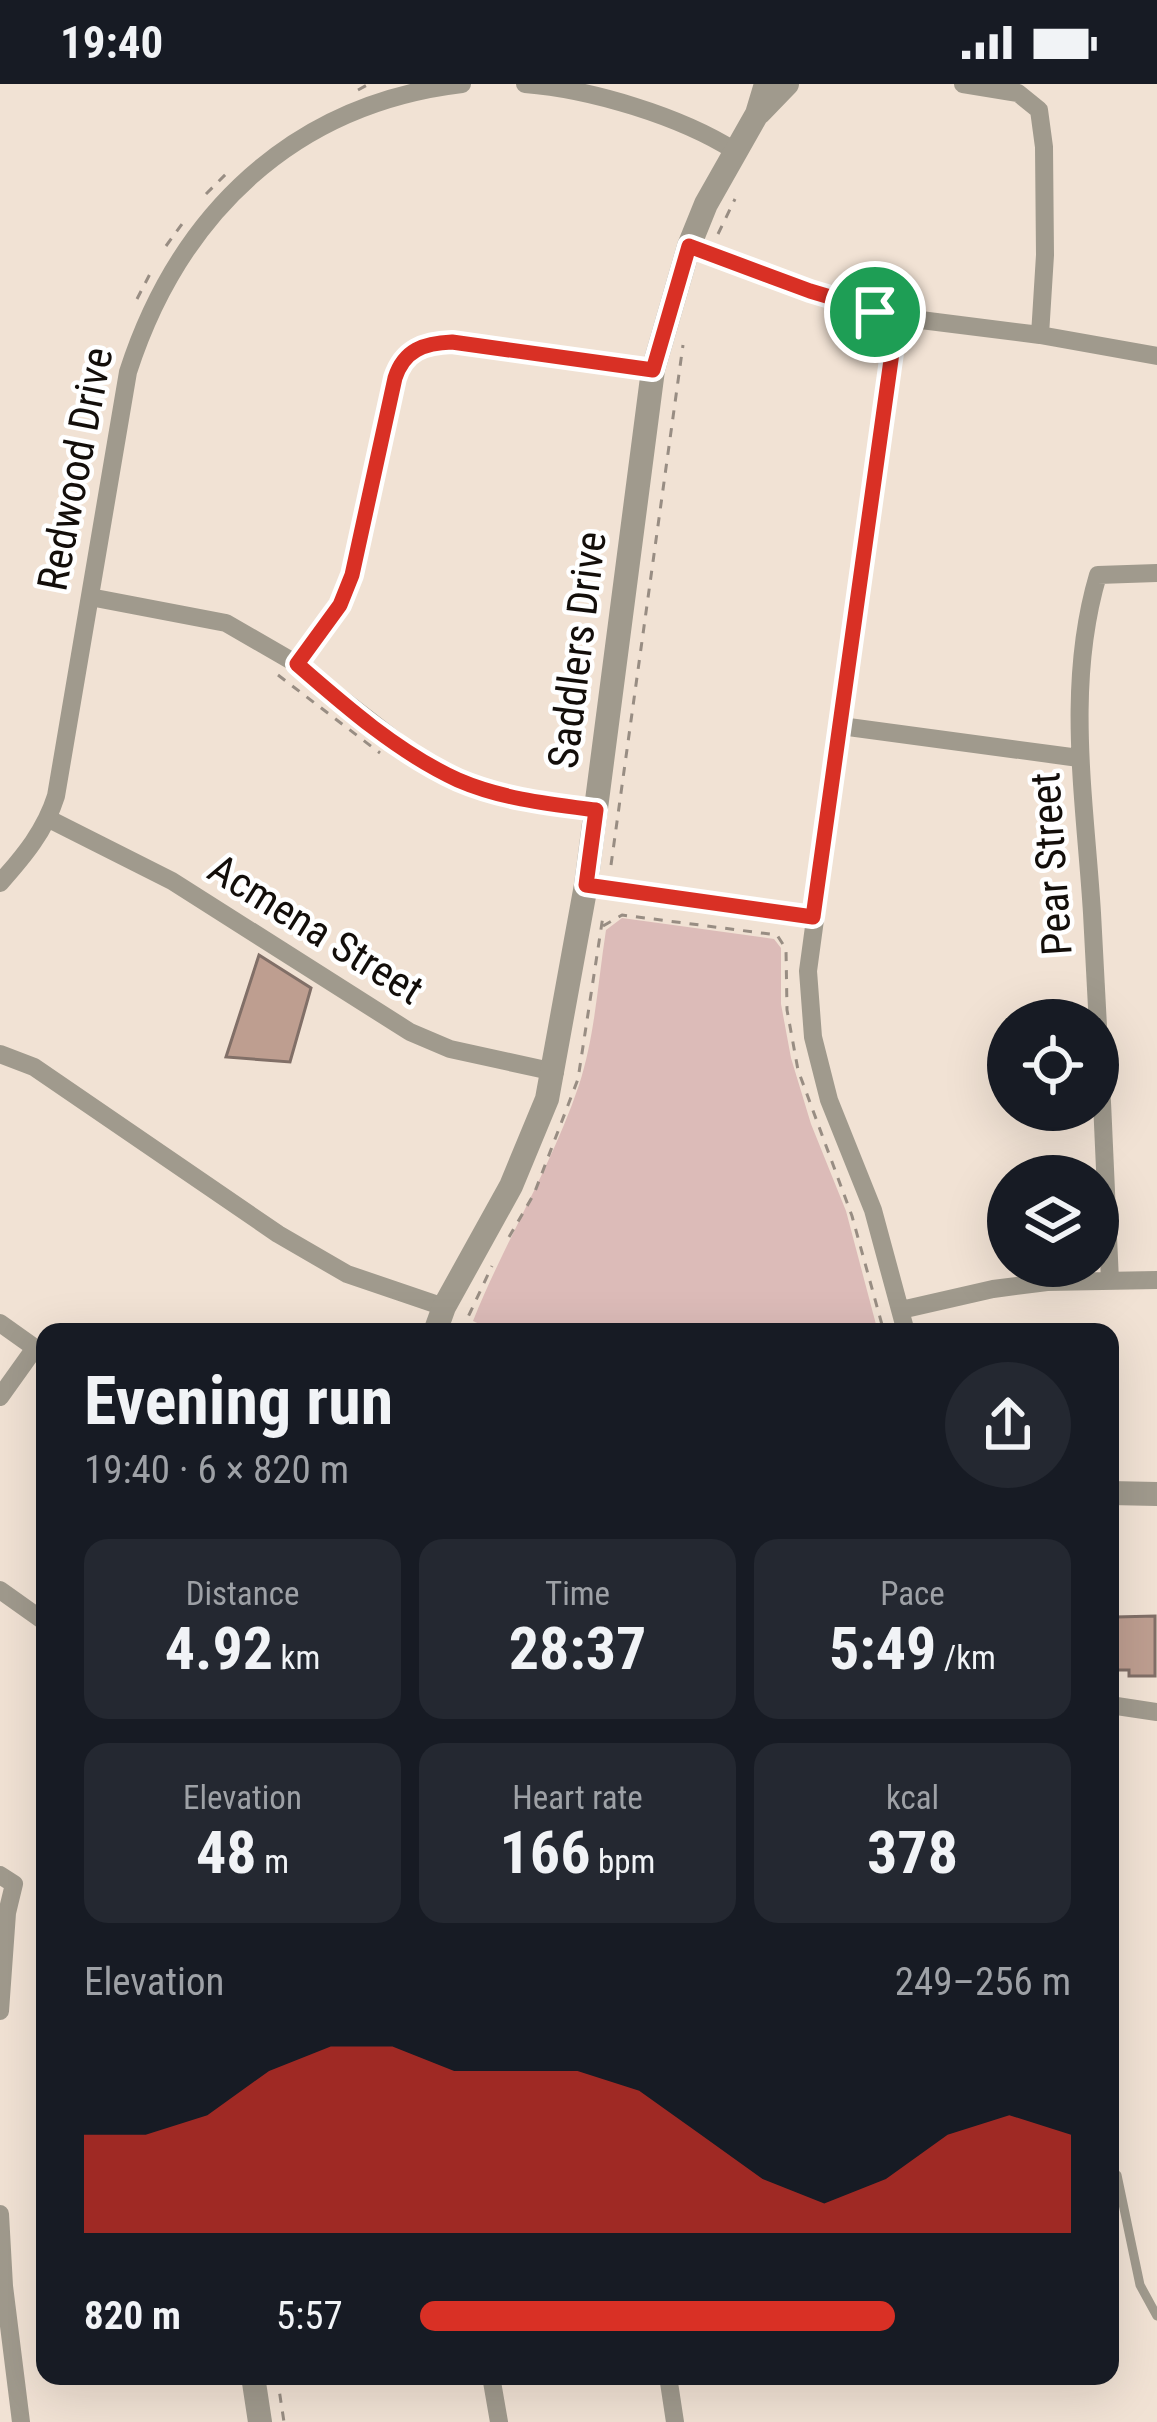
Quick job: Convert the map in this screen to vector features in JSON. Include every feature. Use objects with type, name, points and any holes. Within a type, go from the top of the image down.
[{"type":"street","name":"Redwood Drive","points":[[0,883],[49,820],[58,788],[128,372],[153,305],[189,243],[251,175],[286,148],[322,125],[409,88],[461,84]]},
{"type":"street","points":[[525,84],[564,89],[634,109],[711,136],[735,152]]},
{"type":"street","name":"Saddlers Drive","points":[[438,1323],[511,1186],[548,1099],[586,885],[653,370],[689,246],[757,114],[766,84]]},
{"type":"street","name":"Saddlers Drive","points":[[757,114],[787,84]]},
{"type":"street","points":[[963,84],[1018,93],[1039,110],[1045,255],[1040,335]]},
{"type":"street","points":[[689,246],[897,317],[1157,356]]},
{"type":"street","points":[[897,317],[808,971],[813,1036],[829,1100],[873,1210],[905,1323]]},
{"type":"street","points":[[297,664],[347,590],[395,378],[405,357],[425,345],[452,342],[653,370]]},
{"type":"street","name":"Pear Street","points":[[1105,1155],[1079,758],[1081,669],[1088,610],[1098,575],[1157,573]]},
{"type":"street","points":[[90,597],[226,623],[297,664],[408,750],[458,780],[524,801],[596,810]]},
{"type":"street","points":[[841,726],[1079,758]]},
{"type":"street","name":"Acmena Street","points":[[49,820],[172,881],[410,1032],[450,1049],[554,1072]]},
{"type":"street","points":[[586,885],[813,917]]},
{"type":"street","points":[[0,1054],[50,1077],[278,1234],[346,1274],[444,1307]]},
{"type":"street","points":[[1119,1281],[1157,1280]]},
{"type":"street","points":[[902,1310],[1008,1287]]},
{"type":"street","points":[[0,1324],[36,1348]]},
{"type":"street","points":[[0,1397],[36,1356]]},
{"type":"street","points":[[1119,1493],[1157,1494]]},
{"type":"street","points":[[0,1590],[36,1616]]},
{"type":"street","points":[[1119,1706],[1157,1712]]},
{"type":"street","points":[[0,1874],[14,1884],[7,1913],[0,2011]]},
{"type":"street","points":[[0,2214],[10,2352],[21,2422]]},
{"type":"street","points":[[254,2385],[260,2422]]},
{"type":"street","points":[[493,2385],[499,2422]]},
{"type":"street","points":[[669,2385],[675,2422]]},
{"type":"lane","points":[[1119,2185],[1140,2285],[1157,2316]]},
{"type":"path","points":[[350,94],[369,84]]},
{"type":"path","points":[[131,314],[172,236],[219,178],[235,166]]},
{"type":"path","points":[[611,867],[684,343]]},
{"type":"path","points":[[602,926],[622,915],[777,935],[786,949],[797,1070],[852,1216],[882,1323]]},
{"type":"path","points":[[278,2385],[284,2422]]},
{"type":"shaded area","points":[[622,918],[774,939],[781,948],[781,1004],[791,1058],[846,1211],[876,1323],[473,1321],[579,1085],[606,930]]},
{"type":"building","points":[[259,955],[311,988],[290,1062],[226,1057]]},
{"type":"building","points":[[1155,1616],[1155,1676],[1129,1676],[1129,1670],[1119,1670],[1119,1617]]},
{"type":"route","points":[[689,246],[875,312],[897,317],[813,917],[586,885],[596,810],[524,801],[458,780],[408,750],[297,664],[347,590],[395,378],[413,351],[452,342],[653,370],[689,246]]}]
